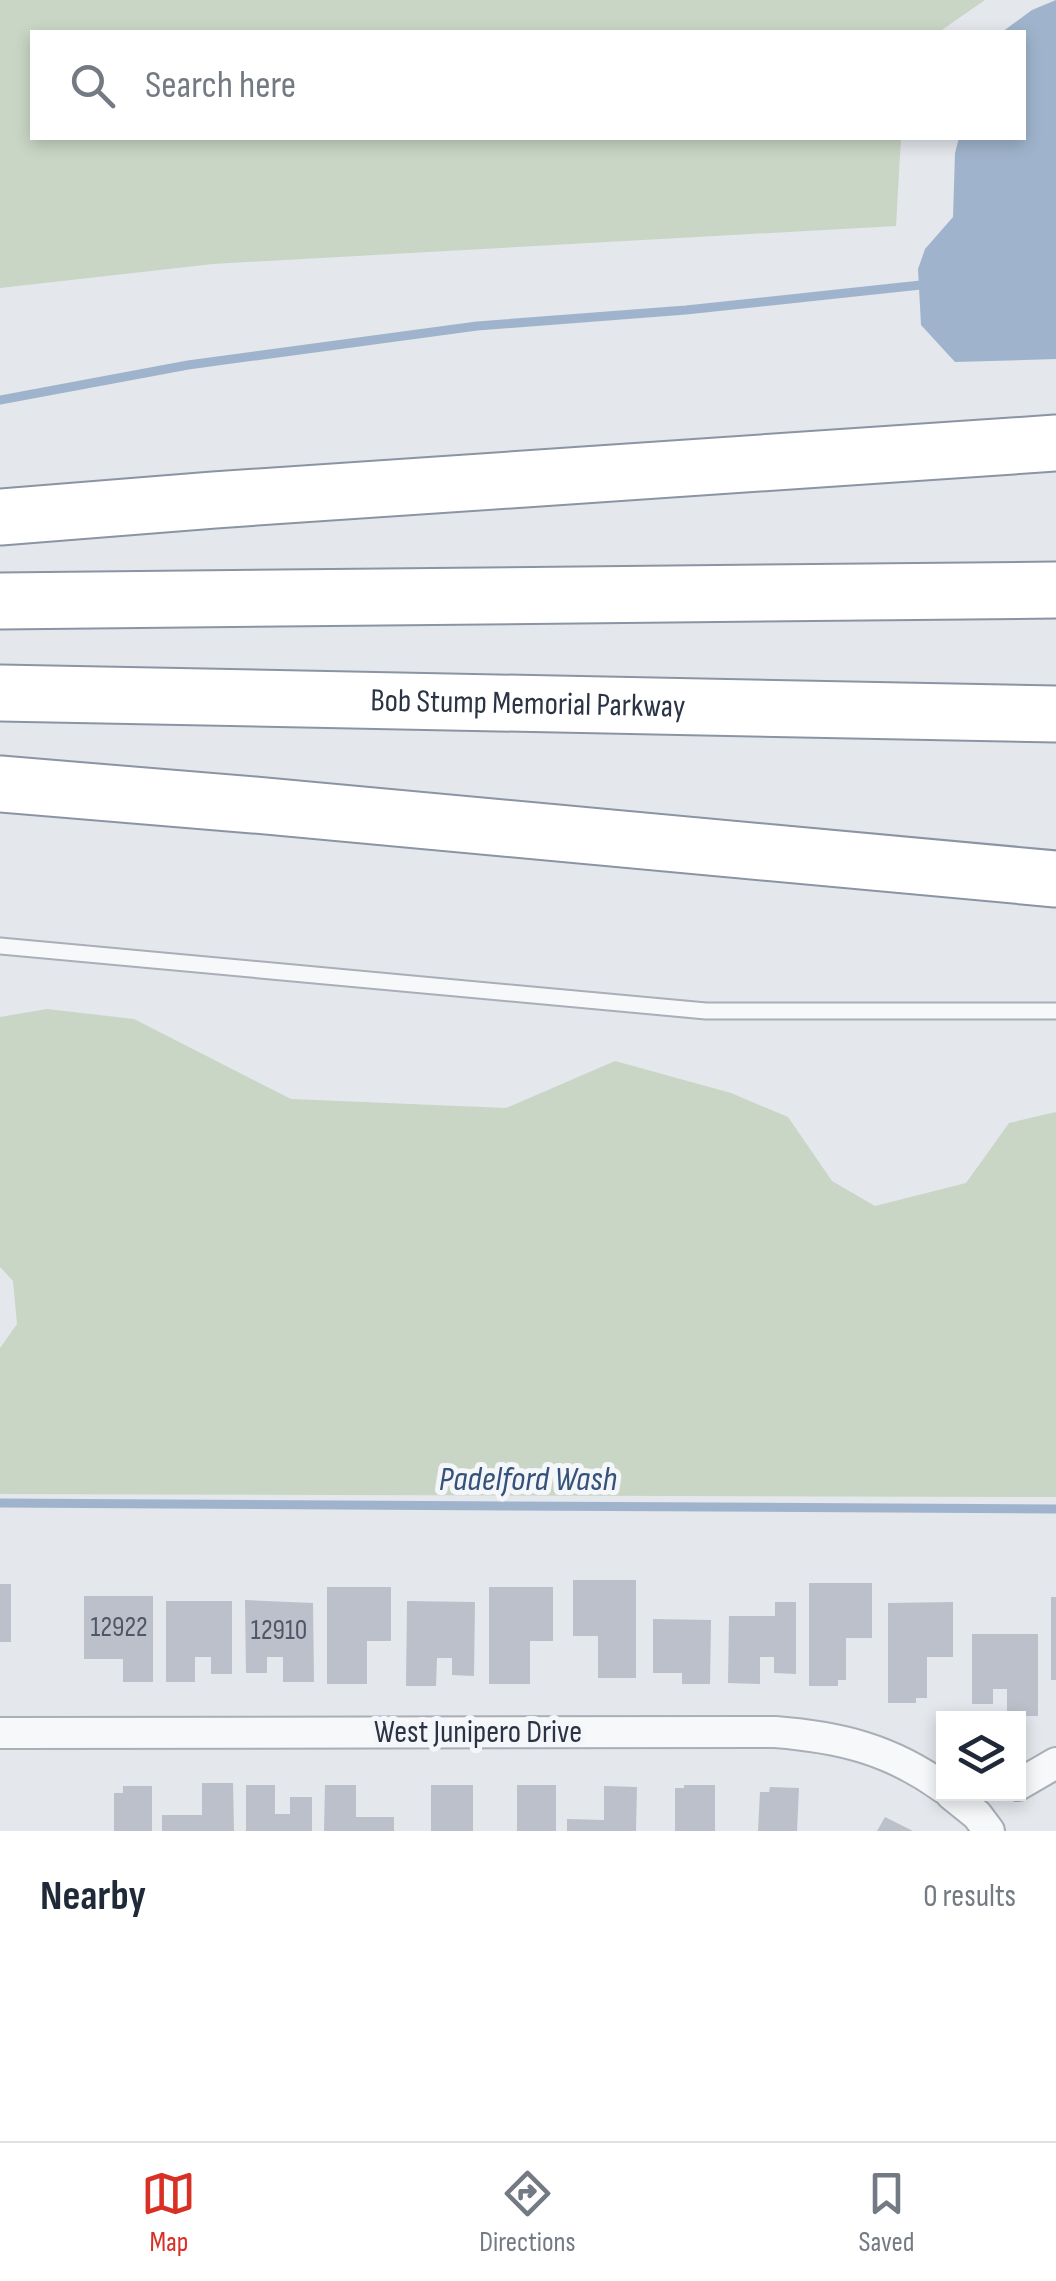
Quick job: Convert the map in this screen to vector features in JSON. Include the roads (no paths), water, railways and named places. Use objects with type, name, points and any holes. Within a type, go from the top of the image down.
[{"type":"highway","points":[[0,517],[1056,443]]},
{"type":"highway","points":[[0,601],[1056,590]]},
{"type":"highway","name":"Bob Stump Memorial Parkway","points":[[0,693],[1056,714]]},
{"type":"highway","points":[[0,784],[1056,880]]},
{"type":"street","name":"West Junipero Drive","points":[[0,1733],[774,1732],[848,1741],[907,1763],[936,1783]]},
{"type":"street","points":[[1026,1780],[1056,1763]]},
{"type":"street","points":[[958,1801],[983,1823],[1001,1801]]},
{"type":"lane","points":[[0,946],[706,1011],[1056,1011]]},
{"type":"water","points":[[1056,0],[1056,359],[955,362],[921,325],[918,269],[925,249],[953,217],[958,140],[1026,140],[1026,30],[1005,30],[1032,10]]},
{"type":"waterway","points":[[0,400],[188,365],[477,326],[686,310],[930,284]]},
{"type":"waterway","name":"Padelford Wash","points":[[0,1503],[1056,1509]]}]
